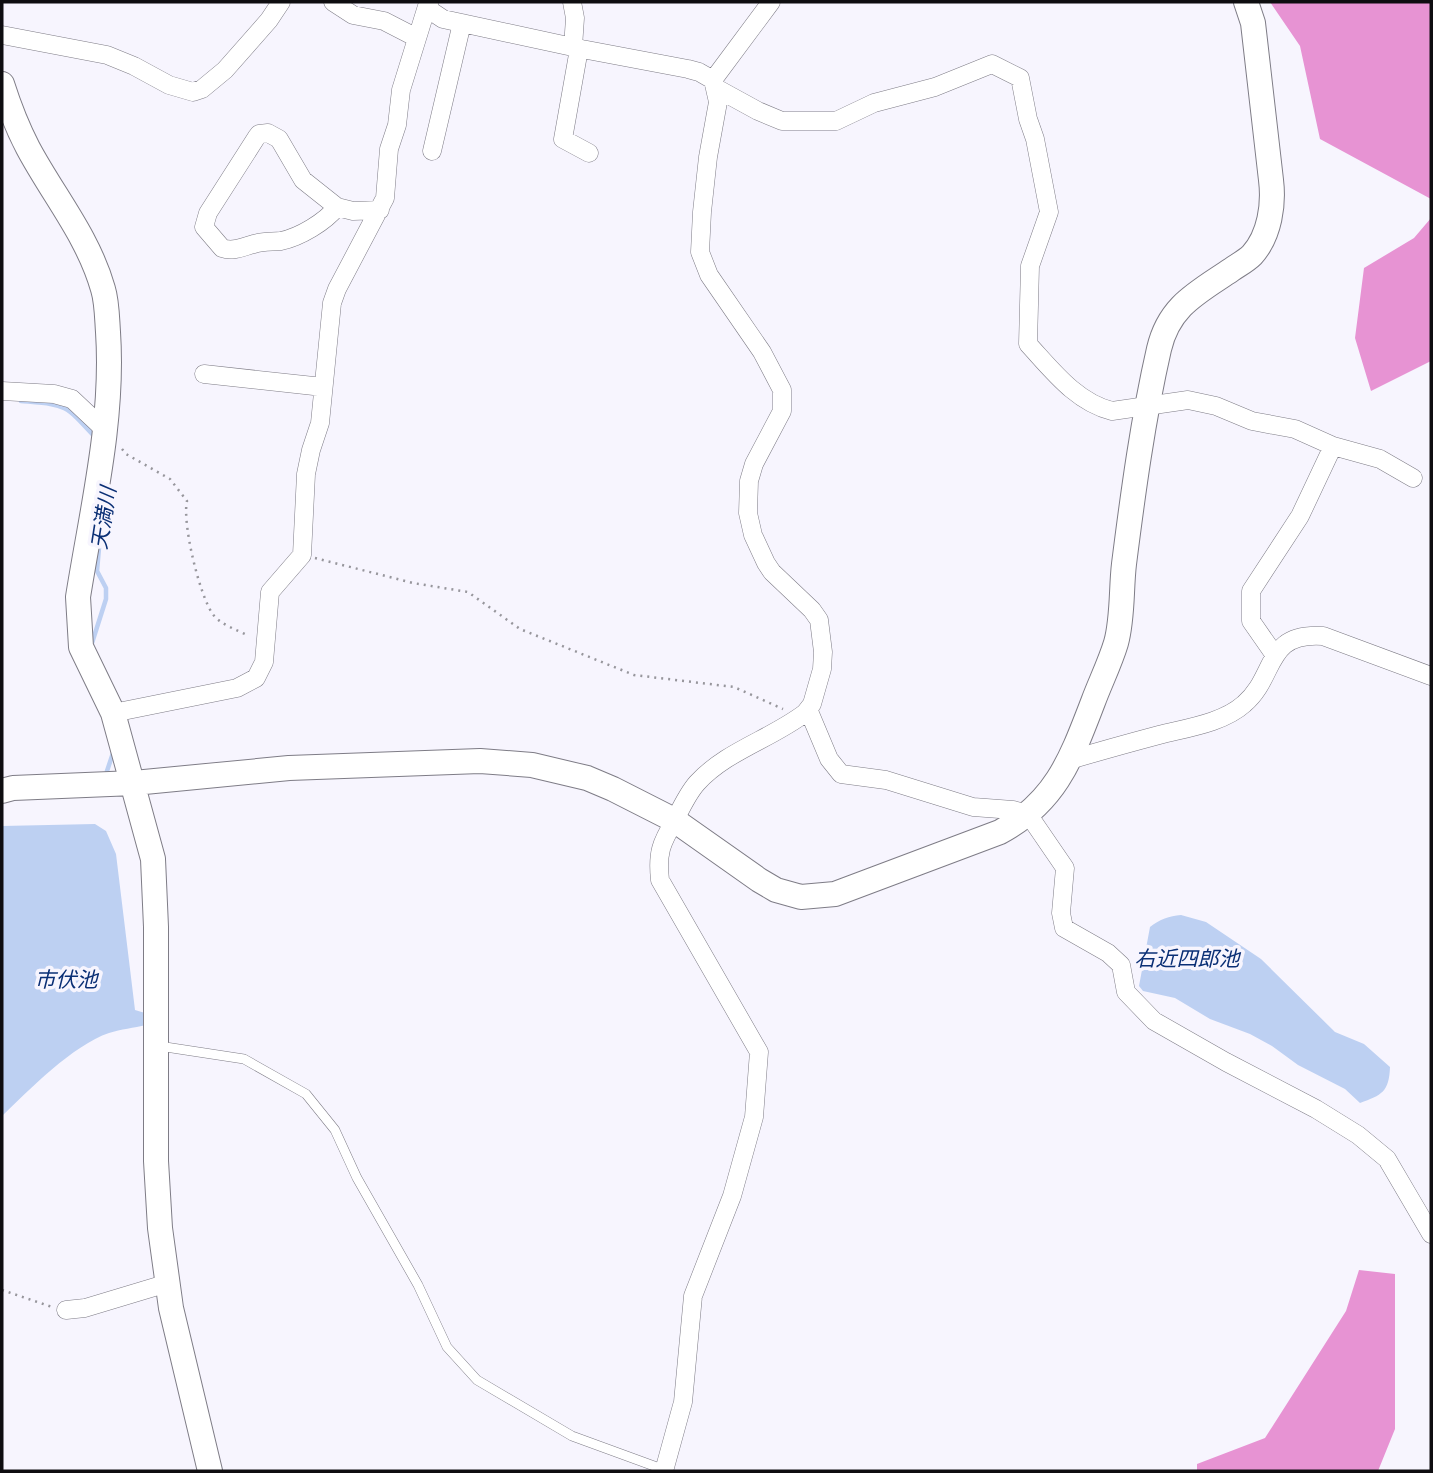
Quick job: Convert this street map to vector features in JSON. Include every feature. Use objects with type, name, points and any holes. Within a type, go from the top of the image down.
[{"type":"street","points":[[2,35],[107,55],[169,85],[193,92],[202,89],[225,70],[281,2]]},
{"type":"street","points":[[333,2],[353,15],[384,21],[417,38]]},
{"type":"street","points":[[113,713],[237,688],[256,678],[264,662],[270,592],[302,555],[306,474],[320,423],[332,303],[385,198],[390,149],[397,125],[401,90],[428,2]]},
{"type":"street","points":[[428,2],[436,16],[462,23],[699,72],[758,111],[782,121],[836,121],[874,103],[935,87],[992,64],[1020,78],[1035,139],[1049,212],[1030,266],[1028,344],[1061,381],[1100,408],[1112,411],[1188,400],[1200,402],[1252,421],[1295,429],[1333,446],[1380,459],[1413,478]]},
{"type":"street","points":[[572,2],[576,48],[563,138],[589,153]]},
{"type":"street","points":[[665,1471],[683,1402],[692,1296],[732,1196],[754,1117],[759,1052],[660,880],[659,850],[695,785],[707,773],[804,713],[822,669],[819,620],[813,610],[766,564],[752,536],[748,513],[747,499],[752,473],[782,411],[782,390],[762,352],[709,275],[701,252],[705,184],[718,102],[714,84],[771,2]]},
{"type":"street","points":[[2,791],[13,788],[134,783],[289,768],[508,762],[551,769],[613,789],[674,820],[776,890],[812,897],[835,894],[1000,832],[1028,814],[1051,790],[1070,760],[1116,641],[1124,564],[1164,329],[1184,302],[1251,256],[1262,239],[1270,215],[1273,202],[1270,167],[1253,23],[1246,2]]},
{"type":"street","points":[[432,150],[462,23]]},
{"type":"street","points":[[2,84],[13,118],[28,149],[65,205],[103,289],[109,356],[105,430],[78,597],[78,615],[81,647],[113,713],[153,859],[156,926],[156,1161],[160,1228],[180,1349],[210,1471]]},
{"type":"street","points":[[337,207],[331,214],[298,235],[285,240],[255,243],[235,250],[222,247],[204,227],[208,213],[256,138],[263,133],[279,139],[303,180],[337,207],[353,211],[380,210]]},
{"type":"street","points":[[204,374],[323,387]]},
{"type":"street","points":[[2,391],[54,394],[72,399],[105,430]]},
{"type":"street","points":[[1274,654],[1251,621],[1251,592],[1300,516],[1333,446]]},
{"type":"street","points":[[1070,760],[1189,727],[1236,710],[1259,685],[1274,654],[1285,645],[1307,635],[1323,636],[1431,676]]},
{"type":"street","points":[[804,713],[841,774],[886,780],[973,807],[1028,814],[1065,868],[1061,913],[1064,928],[1108,953],[1121,965],[1126,992],[1137,1006],[1154,1021],[1359,1135],[1387,1159],[1431,1234]]},
{"type":"street","points":[[66,1310],[85,1308],[168,1283]]},
{"type":"lane","points":[[156,1045],[244,1059],[306,1094],[335,1130],[357,1178],[418,1285],[447,1347],[477,1380],[572,1436],[665,1471]]},
{"type":"path","points":[[105,430],[126,454],[170,479],[187,501],[184,514],[188,534],[204,595],[212,614],[264,645]]},
{"type":"path","points":[[302,555],[413,583],[468,592],[520,629],[634,675],[734,687],[804,713]]},
{"type":"path","points":[[2,1290],[66,1310]]},
{"type":"shaded area","points":[[1270,2],[1431,2],[1431,199],[1320,139],[1300,46]]},
{"type":"shaded area","points":[[1431,218],[1431,361],[1371,391],[1355,338],[1364,268],[1414,238]]},
{"type":"shaded area","points":[[1359,1270],[1395,1274],[1395,1429],[1378,1471],[1197,1471],[1197,1464],[1265,1438],[1346,1311]]},
{"type":"water","name":"市伏池","points":[[95,824],[106,831],[116,854],[135,1010],[145,1013],[146,1025],[109,1033],[81,1047],[52,1069],[2,1116],[2,826]]},
{"type":"water","name":"右近四郎池","points":[[1181,915],[1206,922],[1261,959],[1335,1032],[1364,1044],[1390,1067],[1388,1082],[1383,1091],[1360,1103],[1345,1089],[1298,1065],[1250,1034],[1210,1019],[1175,998],[1143,991],[1139,986],[1150,927],[1165,918]]},
{"type":"waterway","name":"天満川","points":[[21,401],[56,405],[70,411],[94,436]]},
{"type":"waterway","name":"天満川","points":[[92,643],[106,599],[106,588],[97,571],[99,548]]},
{"type":"waterway","name":"天満川","points":[[107,771],[113,753]]}]
